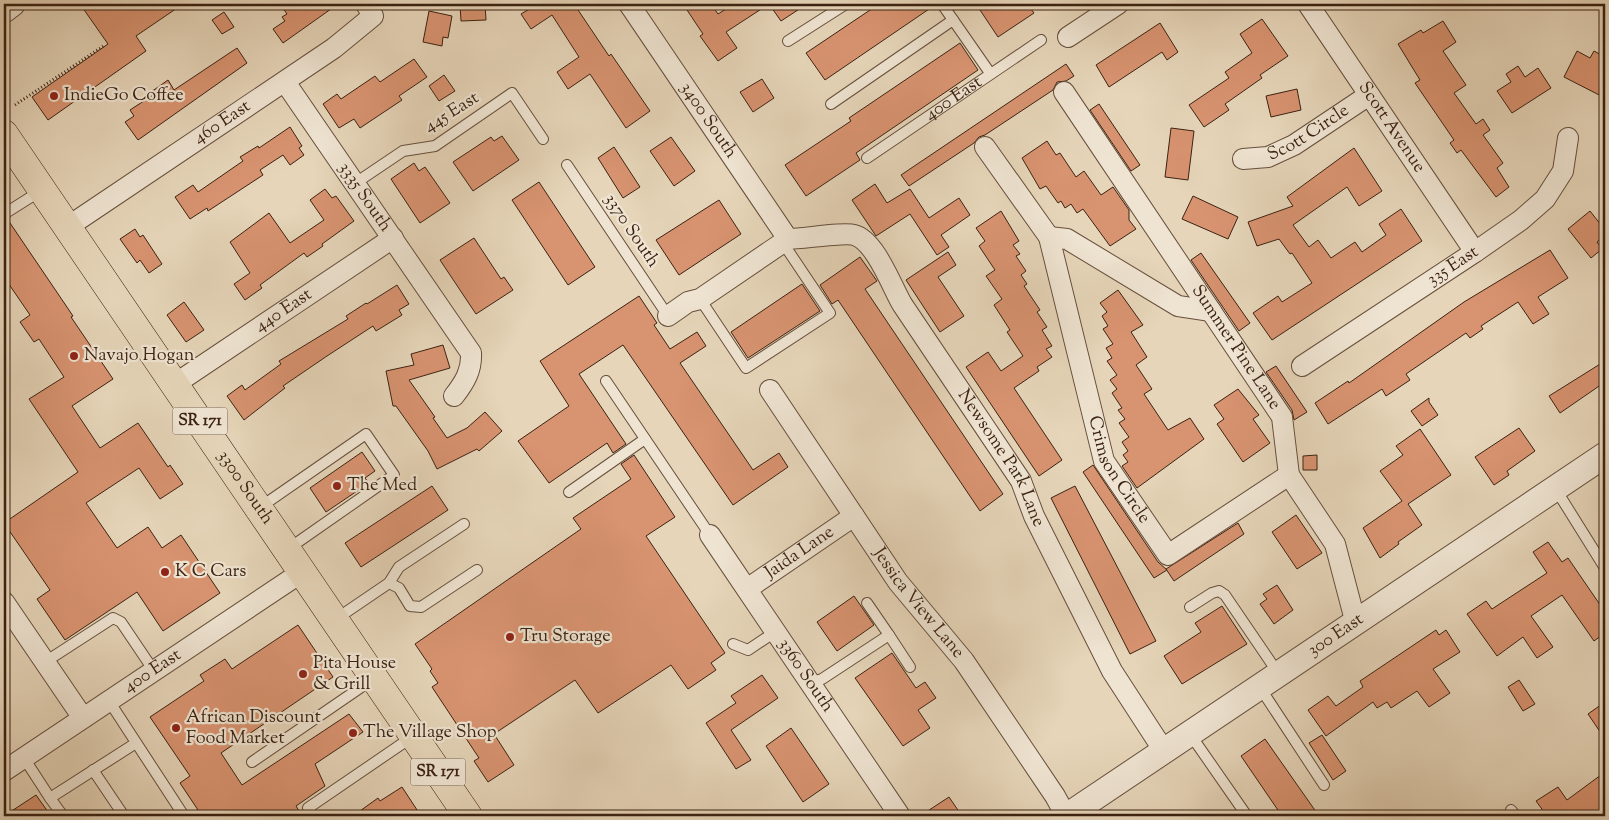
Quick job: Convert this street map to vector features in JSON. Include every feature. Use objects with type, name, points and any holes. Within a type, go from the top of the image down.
[{"type":"main road","name":"3300 South","points":[[5,140],[43,189],[375,678],[414,736],[461,814]]},
{"type":"street","points":[[4,10],[12,4]]},
{"type":"street","name":"3400 South","points":[[629,4],[785,241]]},
{"type":"street","points":[[1068,38],[1118,4]]},
{"type":"street","name":"Scott Avenue","points":[[1308,4],[1475,252]]},
{"type":"street","name":"460 East","points":[[68,226],[334,48],[369,10]]},
{"type":"street","name":"3335 South","points":[[285,82],[471,353],[472,362],[465,382],[454,396]]},
{"type":"street","name":"Summer Pine Lane","points":[[1064,92],[1282,417],[1289,474],[1336,544],[1356,624]]},
{"type":"street","name":"Scott Circle","points":[[1243,159],[1268,157],[1294,145],[1369,95]]},
{"type":"street","name":"335 East","points":[[1302,366],[1475,252],[1521,220],[1545,200],[1563,171],[1568,138]]},
{"type":"street","name":"Crimson Circle","points":[[985,147],[1049,237],[1104,461],[1168,555],[1289,474]]},
{"type":"street","name":"Newsome Park Lane","points":[[785,241],[853,234],[865,242],[887,273],[902,304],[1021,481],[1034,516],[1112,671],[1164,751]]},
{"type":"street","points":[[1049,237],[1067,239],[1178,306],[1211,311]]},
{"type":"street","name":"440 East","points":[[175,384],[393,238]]},
{"type":"street","points":[[668,316],[688,302],[700,299],[785,241]]},
{"type":"street","name":"Jessica View Lane","points":[[770,390],[906,593],[964,661],[1055,796],[1066,816]]},
{"type":"street","name":"300 East","points":[[1066,816],[1268,680],[1356,624],[1605,455]]},
{"type":"street","name":"Jaida Lane","points":[[747,589],[854,516]]},
{"type":"street","name":"3360 South","points":[[710,535],[900,816]]},
{"type":"street","name":"400 East","points":[[4,771],[154,671],[294,561]]},
{"type":"street","points":[[4,602],[83,718]]},
{"type":"lane","points":[[942,4],[990,73]]},
{"type":"lane","points":[[788,41],[841,5]]},
{"type":"lane","points":[[831,104],[953,20]]},
{"type":"lane","name":"400 East","points":[[867,158],[1041,40]]},
{"type":"lane","name":"445 East","points":[[354,184],[403,151],[435,146],[512,93],[543,139]]},
{"type":"lane","name":"3370 South","points":[[567,165],[668,316]]},
{"type":"lane","points":[[4,214],[43,189]]},
{"type":"lane","points":[[700,299],[746,368],[830,313],[785,241]]},
{"type":"lane","points":[[606,381],[710,535]]},
{"type":"lane","points":[[259,508],[366,434],[394,475],[294,561]]},
{"type":"lane","points":[[569,492],[645,438]]},
{"type":"lane","points":[[1555,488],[1605,568]]},
{"type":"lane","points":[[335,620],[389,583],[399,567],[464,524]]},
{"type":"lane","points":[[389,583],[399,588],[410,606],[421,607],[477,570]]},
{"type":"lane","points":[[1190,607],[1212,593],[1219,591],[1225,595],[1324,785]]},
{"type":"lane","points":[[867,603],[910,666]]},
{"type":"lane","points":[[45,662],[113,618],[120,622],[154,671]]},
{"type":"lane","points":[[733,644],[748,650],[775,632]]},
{"type":"lane","points":[[810,683],[822,679],[889,635]]},
{"type":"lane","points":[[252,762],[375,678]]},
{"type":"lane","points":[[109,701],[184,816]]},
{"type":"lane","points":[[1190,734],[1247,816]]},
{"type":"lane","points":[[313,816],[308,808],[414,736]]},
{"type":"lane","points":[[50,798],[136,742]]},
{"type":"lane","points":[[24,758],[63,816]]},
{"type":"lane","points":[[93,770],[124,816]]},
{"type":"path","points":[[15,104],[105,45]]},
{"type":"building","points":[[80,4],[183,4],[136,36],[146,51],[48,120],[32,97],[108,44]]},
{"type":"building","points":[[280,4],[338,4],[283,43],[273,29],[285,21],[282,17],[287,14]]},
{"type":"building","points":[[460,4],[485,4],[486,20],[461,21]]},
{"type":"building","points":[[538,4],[574,4],[609,56],[611,54],[650,111],[626,128],[590,74],[568,89],[557,72],[579,57],[552,15],[531,29],[521,14]]},
{"type":"building","points":[[683,4],[711,4],[718,14],[734,4],[769,4],[726,32],[737,48],[718,61],[700,36],[703,34]]},
{"type":"building","points":[[769,4],[807,4],[781,21]]},
{"type":"building","points":[[879,4],[935,5],[825,80],[806,53]]},
{"type":"building","points":[[976,4],[1027,4],[1034,13],[998,37]]},
{"type":"building","points":[[429,11],[452,16],[448,38],[443,37],[442,46],[423,42]]},
{"type":"building","points":[[224,12],[234,27],[222,34],[212,20]]},
{"type":"building","points":[[1262,19],[1288,56],[1260,75],[1262,78],[1225,104],[1229,110],[1204,127],[1189,105],[1229,78],[1225,72],[1252,53],[1240,34]]},
{"type":"building","points":[[1443,21],[1456,42],[1443,51],[1466,85],[1454,93],[1476,124],[1483,119],[1490,130],[1483,135],[1503,163],[1497,168],[1509,187],[1496,197],[1461,150],[1457,153],[1450,143],[1454,140],[1415,83],[1420,80],[1398,44],[1421,30],[1423,33]]},
{"type":"building","points":[[1160,23],[1178,52],[1167,60],[1162,52],[1109,87],[1096,65]]},
{"type":"building","points":[[960,43],[978,70],[856,153],[860,160],[806,196],[785,165],[851,121],[849,118]]},
{"type":"building","points":[[237,48],[247,63],[138,140],[125,122],[134,116],[130,110],[153,95],[151,92],[168,80],[174,90]]},
{"type":"building","points":[[1577,51],[1590,58],[1594,51],[1605,57],[1605,98],[1564,77]]},
{"type":"building","points":[[414,59],[427,77],[399,96],[402,100],[360,128],[354,119],[339,128],[323,104],[337,94],[341,99],[375,76],[380,82]]},
{"type":"building","points":[[1066,64],[1074,76],[1066,81],[1057,82],[1053,90],[985,135],[979,137],[974,143],[909,186],[901,175]]},
{"type":"building","points":[[1518,66],[1525,77],[1538,68],[1551,88],[1512,113],[1497,91],[1511,82],[1506,74]]},
{"type":"building","points":[[444,75],[455,91],[439,101],[429,86]]},
{"type":"building","points":[[762,79],[774,98],[753,112],[740,92]]},
{"type":"building","points":[[1297,89],[1301,110],[1271,117],[1266,96]]},
{"type":"building","points":[[1099,104],[1140,165],[1131,171],[1090,110]]},
{"type":"building","points":[[290,127],[302,146],[299,148],[304,155],[290,165],[283,155],[260,170],[263,175],[208,211],[207,208],[190,219],[175,197],[193,185],[198,192],[243,161],[240,157],[258,146],[259,148]]},
{"type":"building","points":[[1171,128],[1194,131],[1188,180],[1165,177]]},
{"type":"building","points":[[502,136],[519,160],[473,191],[453,162],[491,137],[494,141]]},
{"type":"building","points":[[671,137],[695,171],[674,186],[650,151]]},
{"type":"building","points":[[1047,141],[1056,155],[1060,153],[1076,177],[1084,171],[1101,195],[1113,187],[1129,210],[1129,220],[1136,229],[1110,246],[1083,209],[1077,213],[1071,204],[1065,208],[1061,201],[1058,203],[1046,186],[1040,189],[1022,158]]},
{"type":"building","points":[[614,147],[640,187],[623,198],[598,158]]},
{"type":"building","points":[[1354,148],[1382,191],[1359,206],[1347,187],[1293,225],[1309,247],[1318,240],[1331,258],[1355,242],[1362,252],[1386,235],[1379,224],[1401,209],[1422,241],[1272,340],[1253,313],[1278,296],[1282,302],[1312,283],[1292,253],[1290,254],[1279,239],[1257,246],[1248,222],[1293,206],[1287,197]]},
{"type":"building","points":[[414,163],[419,171],[425,167],[450,203],[420,223],[391,179]]},
{"type":"building","points":[[539,182],[595,267],[568,285],[512,200]]},
{"type":"building","points":[[875,184],[887,203],[910,189],[929,218],[959,198],[970,215],[941,235],[949,247],[937,255],[910,214],[876,236],[852,200]]},
{"type":"building","points":[[325,189],[332,198],[336,196],[354,221],[307,257],[304,253],[260,285],[262,288],[245,300],[234,284],[250,273],[230,242],[269,213],[290,243],[324,220],[310,200]]},
{"type":"building","points":[[1193,196],[1238,217],[1228,239],[1182,219]]},
{"type":"building","points":[[719,200],[741,234],[679,275],[656,240]]},
{"type":"building","points":[[1001,211],[1019,241],[1013,245],[1020,254],[1016,256],[1026,271],[1021,275],[1027,284],[1024,286],[1040,310],[1037,312],[1047,327],[1042,330],[1052,346],[1046,349],[1052,357],[1037,367],[1039,371],[1014,388],[1062,460],[1039,476],[966,367],[988,352],[1001,371],[1023,356],[1007,332],[1010,330],[994,305],[1002,299],[986,276],[995,270],[979,246],[985,241],[976,228]]},
{"type":"building","points":[[1590,211],[1605,230],[1605,235],[1597,242],[1602,249],[1591,258],[1568,229]]},
{"type":"building","points":[[8,220],[113,379],[72,406],[100,448],[138,423],[168,467],[170,465],[183,484],[160,499],[139,468],[86,503],[117,548],[148,527],[162,548],[181,535],[220,593],[163,631],[137,592],[65,640],[37,599],[50,590],[4,523],[78,472],[29,399],[64,377],[39,339],[34,342],[20,322],[30,315],[4,277],[4,221]]},
{"type":"building","points":[[135,229],[140,237],[143,235],[162,264],[149,273],[140,260],[137,263],[120,239]]},
{"type":"building","points":[[474,238],[501,279],[504,277],[513,290],[476,314],[440,260]]},
{"type":"building","points":[[1550,250],[1568,278],[1538,297],[1549,314],[1533,324],[1518,302],[1481,326],[1483,329],[1470,338],[1466,333],[1406,374],[1410,380],[1386,396],[1382,389],[1328,424],[1315,403],[1348,381],[1349,383],[1464,302]]},
{"type":"building","points":[[948,252],[956,265],[938,277],[964,316],[940,332],[906,280]]},
{"type":"building","points":[[1201,253],[1250,323],[1239,331],[1191,260]]},
{"type":"building","points":[[860,257],[877,281],[865,289],[1003,494],[980,511],[838,300],[832,304],[820,285]]},
{"type":"building","points":[[802,284],[820,311],[748,358],[731,332]]},
{"type":"building","points":[[397,285],[409,304],[399,310],[402,315],[376,331],[373,326],[327,356],[283,386],[285,388],[244,420],[227,396],[242,385],[245,390],[281,364],[279,361],[348,319],[346,316]]},
{"type":"building","points":[[1118,290],[1143,325],[1131,332],[1147,357],[1136,365],[1152,389],[1144,394],[1168,430],[1190,418],[1204,439],[1137,488],[1122,466],[1128,462],[1123,455],[1128,451],[1122,442],[1129,437],[1119,423],[1125,419],[1118,410],[1122,408],[1112,393],[1117,389],[1110,380],[1117,375],[1107,361],[1112,358],[1106,348],[1113,344],[1103,329],[1108,326],[1102,316],[1107,312],[1100,303]]},
{"type":"building","points":[[639,296],[657,323],[654,325],[670,349],[697,332],[706,346],[680,363],[753,470],[779,453],[788,467],[733,505],[623,345],[579,374],[626,444],[613,453],[607,443],[549,483],[518,441],[569,406],[540,361]]},
{"type":"building","points":[[184,302],[204,330],[186,342],[167,315]]},
{"type":"building","points":[[443,345],[450,368],[409,380],[435,417],[433,418],[447,438],[467,428],[485,412],[502,431],[479,451],[477,449],[437,469],[428,451],[396,406],[393,406],[386,371],[414,365],[411,354]]},
{"type":"building","points":[[1605,361],[1605,382],[1560,413],[1549,396]]},
{"type":"building","points":[[1276,366],[1307,412],[1294,420],[1292,410],[1266,372]]},
{"type":"building","points":[[1238,389],[1259,415],[1253,419],[1270,443],[1243,462],[1217,424],[1224,419],[1214,405]]},
{"type":"building","points":[[1429,398],[1429,402],[1438,415],[1422,426],[1411,411]]},
{"type":"building","points":[[1519,428],[1535,451],[1507,471],[1509,475],[1494,485],[1475,457]]},
{"type":"building","points":[[1420,429],[1451,475],[1408,504],[1422,525],[1380,558],[1363,528],[1402,501],[1380,471],[1403,455],[1396,446]]},
{"type":"building","points":[[362,452],[375,471],[365,478],[369,483],[326,512],[310,488]]},
{"type":"building","points":[[634,455],[675,517],[646,536],[725,653],[711,663],[716,670],[688,689],[671,665],[598,713],[575,680],[494,734],[514,765],[488,782],[474,761],[479,758],[432,687],[438,683],[430,671],[432,669],[415,644],[581,529],[573,518],[631,479],[621,464]]},
{"type":"building","points":[[1317,455],[1317,470],[1303,470],[1303,456]]},
{"type":"building","points":[[1093,465],[1158,562],[1167,570],[1154,578],[1083,472]]},
{"type":"building","points":[[432,486],[448,510],[361,567],[345,543]]},
{"type":"building","points":[[1075,486],[1156,641],[1130,654],[1051,498]]},
{"type":"building","points":[[1296,515],[1322,553],[1297,569],[1272,532]]},
{"type":"building","points":[[1238,523],[1244,534],[1174,581],[1166,569]]},
{"type":"building","points":[[1548,542],[1562,562],[1568,558],[1605,612],[1605,633],[1594,641],[1562,595],[1531,616],[1553,647],[1537,658],[1523,637],[1497,656],[1467,614],[1486,601],[1492,609],[1547,573],[1533,552]]},
{"type":"building","points":[[1277,585],[1293,610],[1274,624],[1260,604],[1267,599],[1263,594]]},
{"type":"building","points":[[854,596],[874,625],[837,651],[817,622]]},
{"type":"building","points":[[1222,606],[1247,644],[1182,684],[1164,656],[1201,632],[1195,623]]},
{"type":"building","points":[[298,625],[333,677],[221,753],[242,785],[349,714],[363,732],[315,764],[325,786],[296,806],[302,816],[202,816],[180,783],[190,776],[150,717],[204,681],[200,675],[225,659],[232,669]]},
{"type":"building","points":[[1436,630],[1439,635],[1446,630],[1460,652],[1433,669],[1450,693],[1429,707],[1417,691],[1391,708],[1387,702],[1377,708],[1373,702],[1326,736],[1308,710],[1328,696],[1336,706],[1363,687],[1360,681]]},
{"type":"building","points":[[892,653],[916,688],[925,682],[936,698],[918,710],[930,728],[903,746],[855,678]]},
{"type":"building","points":[[762,675],[778,698],[731,730],[751,760],[736,769],[706,723],[736,703],[731,696]]},
{"type":"building","points":[[1519,680],[1535,704],[1523,711],[1508,687]]},
{"type":"building","points":[[1605,702],[1605,739],[1588,714]]},
{"type":"building","points":[[791,728],[829,784],[803,802],[766,746]]},
{"type":"building","points":[[1322,735],[1346,771],[1333,780],[1309,743]]},
{"type":"building","points":[[1265,739],[1319,816],[1282,816],[1241,756]]},
{"type":"building","points":[[1605,772],[1605,816],[1547,816],[1536,801],[1558,787],[1567,800]]},
{"type":"building","points":[[402,787],[421,816],[353,816],[378,798],[380,801]]},
{"type":"building","points":[[36,795],[51,816],[4,816]]},
{"type":"building","points":[[949,797],[962,816],[920,816]]},
{"type":"place","name":"IndieGo Coffee","points":[[54,96]]},
{"type":"place","name":"Navajo Hogan","points":[[74,356]]},
{"type":"place","name":"The Med","points":[[337,486]]},
{"type":"place","name":"K C Cars","points":[[165,572]]},
{"type":"place","name":"Tru Storage","points":[[510,637]]},
{"type":"place","name":"Pita House & Grill","points":[[303,674]]},
{"type":"place","name":"African Discount Food Market","points":[[176,728]]},
{"type":"place","name":"The Village Shop","points":[[353,733]]}]
